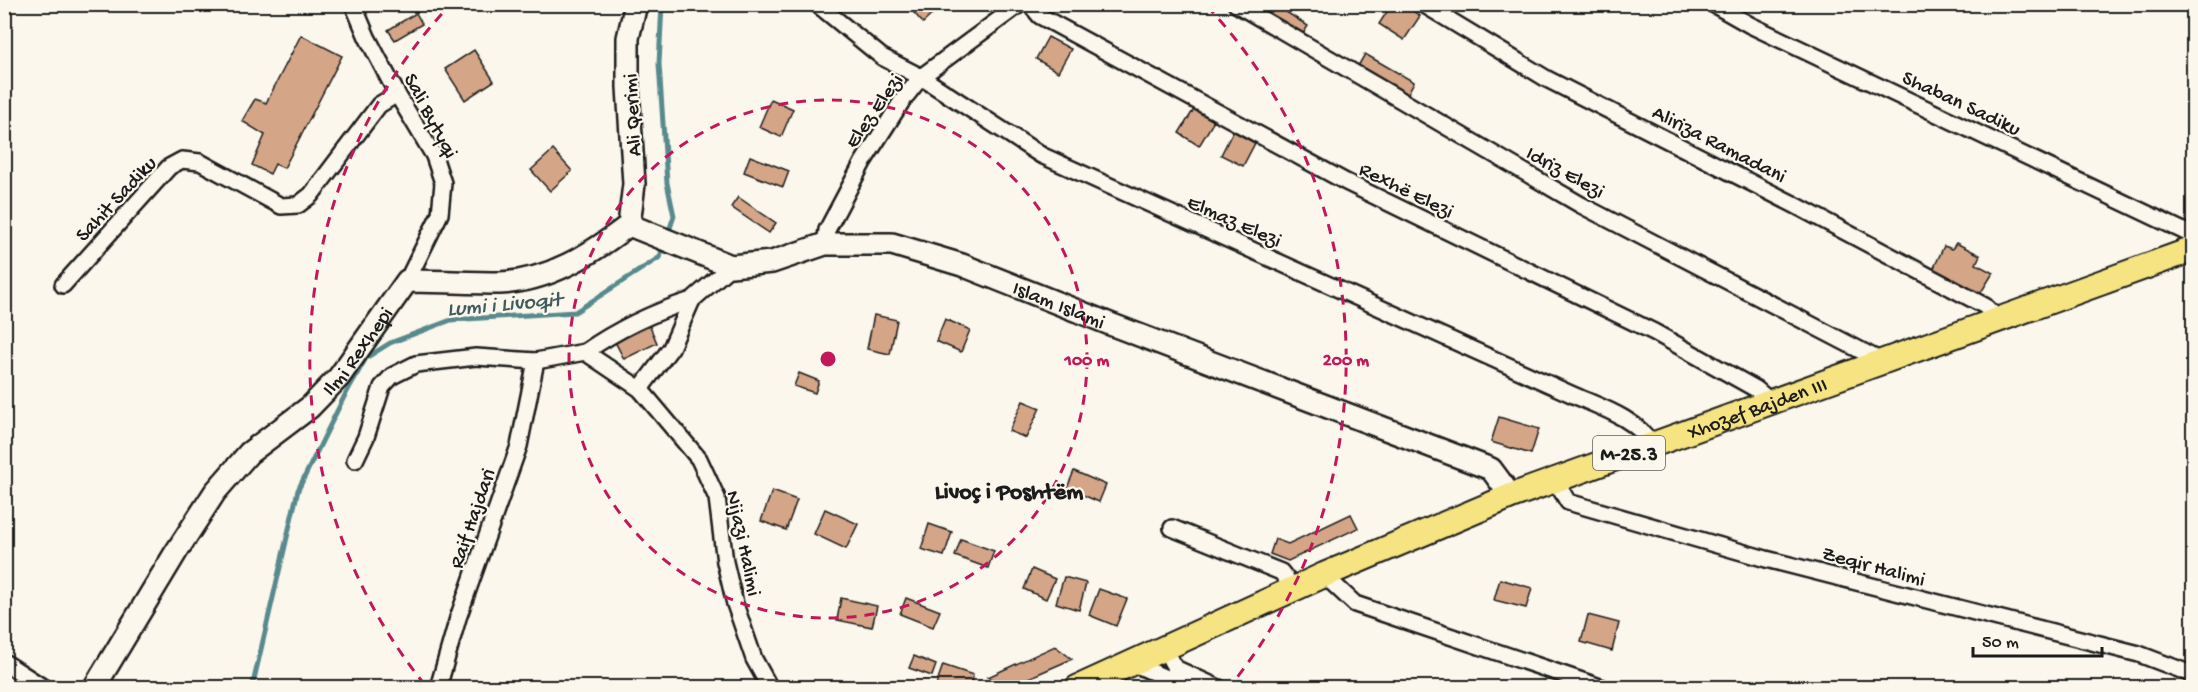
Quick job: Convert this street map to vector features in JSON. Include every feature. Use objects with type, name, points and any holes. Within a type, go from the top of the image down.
[{"type":"main road","name":"Xhozef Bajden III","points":[[1077,687],[1324,575],[1511,496],[2193,249]]},
{"type":"street","name":"Sali Bytyqi","points":[[353,4],[367,37],[397,94],[434,156],[443,183],[440,214],[407,281]]},
{"type":"street","name":"Ali Qerimi","points":[[636,4],[628,38],[628,87],[636,229]]},
{"type":"street","name":"Elmaz Elezi","points":[[817,4],[882,57],[921,77],[1041,155],[1633,424],[1645,433],[1651,444]]},
{"type":"street","name":"Elez Elezi","points":[[825,244],[827,230],[863,162],[902,101],[921,77],[1020,4]]},
{"type":"street","name":"Rexhë Elezi","points":[[1030,4],[1040,16],[1346,182],[1654,332],[1756,388],[1771,402]]},
{"type":"street","name":"Idriz Elezi","points":[[1236,4],[1581,205],[1883,362]]},
{"type":"street","name":"Aliriza Ramadani","points":[[1423,4],[1547,79],[1806,210],[1985,306],[1998,319]]},
{"type":"street","name":"Shaban Sadiku","points":[[1713,4],[1750,25],[2193,236]]},
{"type":"street","name":"Sahit Sadiku","points":[[63,285],[169,167],[182,160],[200,162],[281,206],[298,205],[311,195],[379,105],[397,94]]},
{"type":"street","points":[[355,460],[366,437],[382,387],[392,376],[416,364],[476,357],[536,361],[585,352],[606,337],[660,310],[692,300],[731,266],[636,229],[576,262],[540,276],[501,283],[407,281]]},
{"type":"street","name":"Islam Islami","points":[[731,266],[771,262],[825,244],[892,244],[962,265],[1491,469],[1511,496]]},
{"type":"street","name":"Ilmi Rexhepi","points":[[94,687],[215,492],[249,453],[310,407],[339,377],[407,281]]},
{"type":"street","points":[[585,352],[640,389],[671,348],[692,300]]},
{"type":"street","name":"Raif Hajdari","points":[[438,687],[458,618],[519,446],[536,361]]},
{"type":"street","name":"Nijazi Halimi","points":[[640,389],[699,459],[717,498],[725,562],[735,604],[754,659],[770,687]]},
{"type":"street","name":"Zeqir Halimi","points":[[1555,480],[1568,502],[1766,559],[2139,654],[2193,675]]},
{"type":"street","points":[[1172,528],[1281,572],[1294,589]]},
{"type":"street","points":[[1324,575],[1355,604],[1603,687]]},
{"type":"street","points":[[1164,648],[1175,668],[1219,687]]},
{"type":"street","points":[[4,662],[44,687]]},
{"type":"street","points":[[1132,663],[1189,687]]},
{"type":"building","points":[[906,4],[939,4],[941,6],[923,23]]},
{"type":"building","points":[[1257,4],[1274,4],[1308,26],[1301,37],[1255,7]]},
{"type":"building","points":[[1392,4],[1402,4],[1420,16],[1404,40],[1379,24]]},
{"type":"building","points":[[416,13],[422,24],[395,40],[388,30]]},
{"type":"building","points":[[301,35],[342,56],[284,168],[275,164],[270,174],[252,165],[265,135],[242,121],[255,99],[266,103]]},
{"type":"building","points":[[1048,37],[1071,49],[1058,72],[1036,59]]},
{"type":"building","points":[[474,50],[494,81],[465,100],[445,69]]},
{"type":"building","points":[[1365,54],[1414,82],[1407,95],[1358,66]]},
{"type":"building","points":[[771,99],[793,109],[781,137],[759,127]]},
{"type":"building","points":[[1194,109],[1214,121],[1199,146],[1179,133]]},
{"type":"building","points":[[1233,131],[1255,143],[1243,166],[1221,155]]},
{"type":"building","points":[[553,150],[572,171],[550,191],[531,170]]},
{"type":"building","points":[[750,156],[789,171],[783,187],[744,172]]},
{"type":"building","points":[[738,197],[776,223],[769,233],[731,207]]},
{"type":"building","points":[[1956,243],[1980,255],[1976,264],[1993,273],[1977,299],[1932,272],[1944,246],[1952,249]]},
{"type":"building","points":[[874,315],[897,320],[890,354],[867,349]]},
{"type":"building","points":[[945,319],[970,330],[961,352],[936,341]]},
{"type":"building","points":[[647,320],[657,343],[624,359],[612,336]]},
{"type":"building","points":[[799,373],[819,381],[815,393],[794,386]]},
{"type":"building","points":[[1023,401],[1040,408],[1026,438],[1009,431]]},
{"type":"building","points":[[1499,417],[1539,429],[1531,454],[1491,442]]},
{"type":"building","points":[[1074,471],[1106,485],[1099,502],[1067,488]]},
{"type":"building","points":[[772,491],[797,500],[786,530],[761,521]]},
{"type":"building","points":[[825,509],[858,524],[846,549],[814,534]]},
{"type":"building","points":[[1351,514],[1358,528],[1288,561],[1270,554],[1275,539],[1288,544]]},
{"type":"building","points":[[929,524],[952,532],[944,556],[921,549]]},
{"type":"building","points":[[961,539],[994,551],[988,568],[955,556]]},
{"type":"building","points":[[1032,569],[1055,579],[1046,599],[1024,589]]},
{"type":"building","points":[[1064,577],[1086,583],[1079,610],[1056,603]]},
{"type":"building","points":[[1500,579],[1532,588],[1526,608],[1494,600]]},
{"type":"building","points":[[1099,589],[1127,599],[1116,626],[1089,615]]},
{"type":"building","points":[[841,598],[877,606],[872,627],[837,620]]},
{"type":"building","points":[[906,598],[940,611],[933,627],[900,614]]},
{"type":"building","points":[[1588,615],[1619,623],[1612,651],[1581,642]]},
{"type":"building","points":[[1055,646],[1072,659],[1008,687],[988,677]]},
{"type":"building","points":[[914,656],[936,665],[932,676],[909,668]]},
{"type":"building","points":[[943,665],[973,675],[969,688],[944,688],[936,685]]},
{"type":"waterway","name":"Lumi i Livoqit","points":[[662,4],[659,64],[667,183],[674,216],[668,234]]},
{"type":"waterway","name":"Lumi i Livoqit","points":[[252,688],[298,490],[366,358],[390,343],[451,320],[575,312],[660,257],[664,243]]},
{"type":"district","name":"Livoç i Poshtëm","points":[[1009,490]]}]
